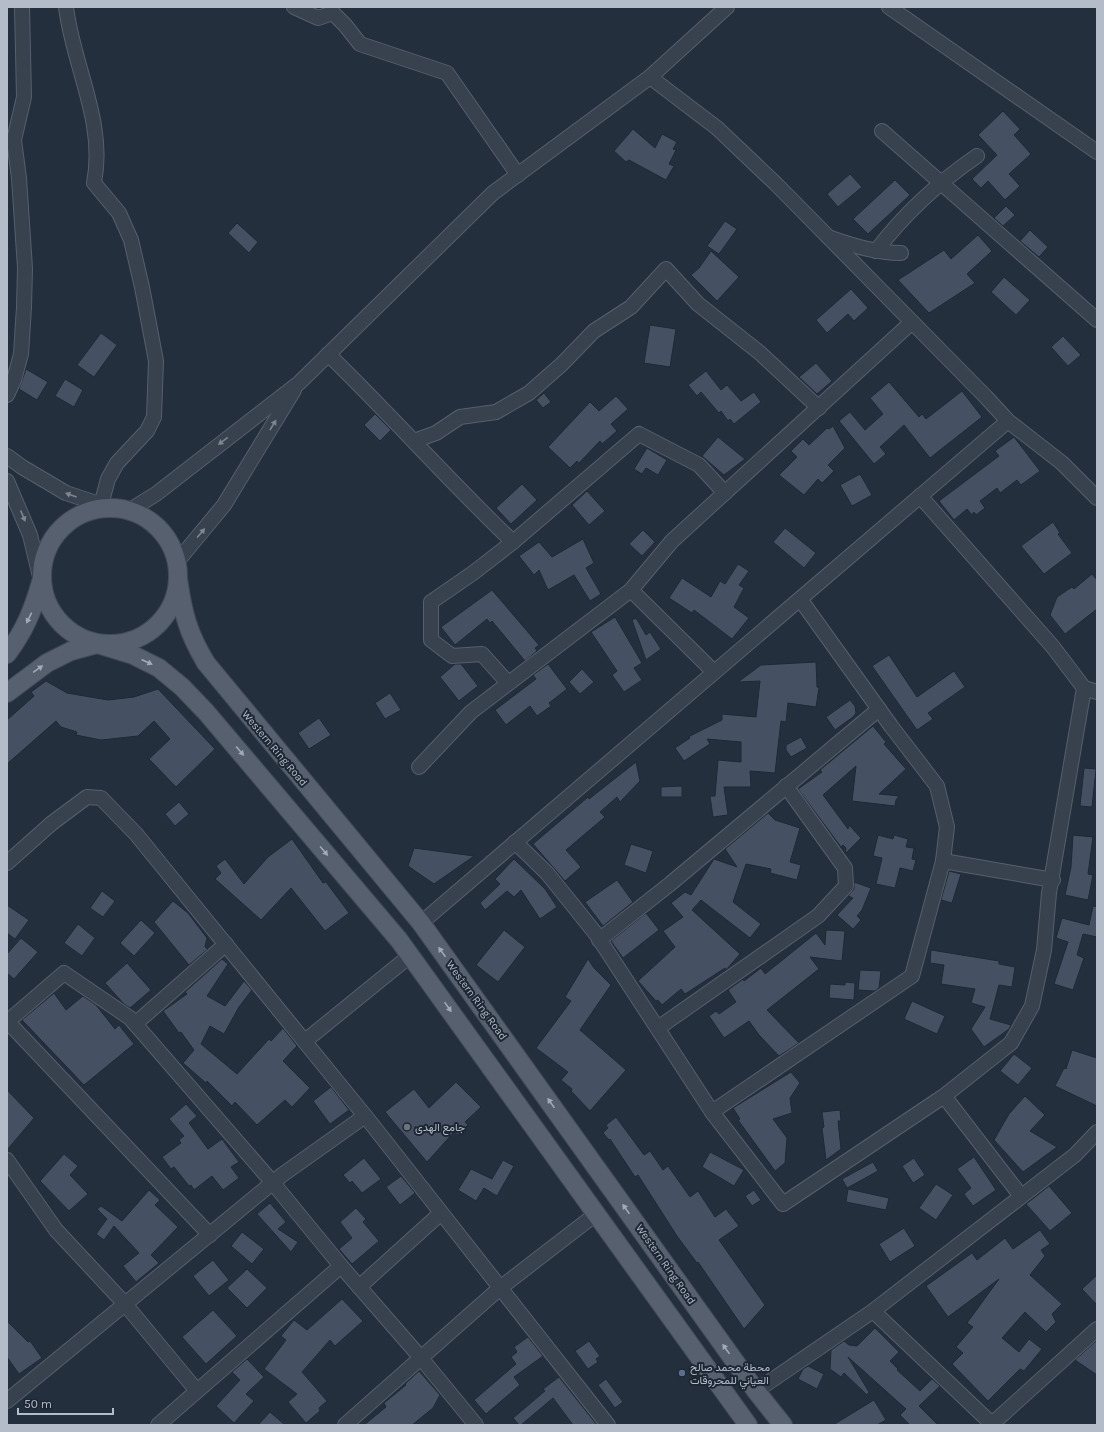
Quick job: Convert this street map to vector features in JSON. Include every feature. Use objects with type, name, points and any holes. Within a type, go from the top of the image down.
[{"type":"main road","points":[[7,654],[20,636],[32,612],[41,581],[43,559],[52,539],[67,522],[86,512],[105,506],[130,510],[150,520],[166,536],[176,557],[177,571],[173,602],[161,621],[142,636],[120,644],[97,644],[71,651],[47,663],[7,693]]},
{"type":"main road","name":"Western Ring Road","points":[[177,571],[182,611],[192,640],[206,664],[421,923],[756,1391],[783,1425]]},
{"type":"main road","points":[[41,581],[46,603],[58,622],[76,636],[132,655],[159,668],[182,687],[206,712],[411,956],[748,1425]]},
{"type":"main road","points":[[505,1088],[528,1071]]},
{"type":"street","points":[[7,395],[14,380],[21,354],[24,307],[25,268],[19,178],[14,140],[24,97],[22,7]]},
{"type":"street","points":[[7,456],[22,467],[66,493],[105,506],[108,479],[117,463],[146,431],[154,417],[156,360],[142,287],[131,240],[119,213],[94,183],[97,166],[97,140],[91,106],[69,30],[66,7]]},
{"type":"street","points":[[294,7],[318,18],[333,14],[345,24],[360,44],[447,73],[518,175]]},
{"type":"street","points":[[130,510],[156,494],[299,383],[493,193],[650,77],[727,7]]},
{"type":"street","points":[[889,7],[1097,152]]},
{"type":"street","points":[[650,77],[717,128],[776,184],[1008,421],[1062,463],[1097,498]]},
{"type":"street","points":[[882,131],[940,184],[1097,320]]},
{"type":"street","points":[[876,251],[891,231],[940,184],[977,156]]},
{"type":"street","points":[[827,236],[854,246],[886,253],[901,253]]},
{"type":"street","points":[[414,441],[436,433],[460,417],[496,412],[529,393],[562,364],[594,331],[631,307],[666,269],[698,304],[760,353],[819,408]]},
{"type":"street","points":[[419,767],[471,712],[631,590],[672,541],[912,322]]},
{"type":"street","points":[[328,354],[414,441],[465,496],[512,542]]},
{"type":"street","points":[[177,571],[224,505],[299,383]]},
{"type":"street","points":[[421,923],[1008,421]]},
{"type":"street","points":[[508,683],[482,654],[452,656],[432,640],[431,602],[473,573],[512,542],[639,434],[699,465],[725,493]]},
{"type":"street","points":[[7,481],[30,535],[41,581]]},
{"type":"street","points":[[515,842],[547,873],[599,940],[712,1112],[783,1204],[944,1096],[1011,1043],[1032,1006],[1044,950],[1049,893],[1053,880],[1091,690],[920,496]]},
{"type":"street","points":[[631,590],[714,672]]},
{"type":"street","points":[[712,1112],[912,976],[943,861],[947,826],[938,786],[879,709],[800,599]]},
{"type":"street","points":[[599,940],[670,884],[879,709]]},
{"type":"street","points":[[658,1028],[818,916],[846,886],[844,868],[786,786]]},
{"type":"street","points":[[7,863],[52,823],[86,797],[101,798],[136,834],[305,1041],[608,1425]]},
{"type":"street","points":[[943,861],[1053,880]]},
{"type":"street","points":[[136,1024],[226,944]]},
{"type":"street","points":[[305,1041],[411,956]]},
{"type":"street","points":[[210,1235],[7,1021],[64,973],[130,1018],[136,1024],[273,1183],[341,1266],[421,1358],[476,1425]]},
{"type":"street","points":[[944,1096],[1021,1196]]},
{"type":"street","points":[[7,1401],[273,1183],[365,1116]]},
{"type":"street","points":[[756,1391],[873,1311],[1075,1155],[1097,1132]]},
{"type":"street","points":[[7,1160],[56,1230],[125,1304],[197,1391]]},
{"type":"street","points":[[359,1287],[441,1213]]},
{"type":"street","points":[[345,1425],[500,1288],[596,1214]]},
{"type":"street","points":[[158,1425],[341,1266]]},
{"type":"street","points":[[873,1311],[992,1425],[1097,1329]]},
{"type":"building","points":[[1003,111],[1020,129],[1014,135],[1031,154],[1009,174],[1020,186],[1005,200],[988,181],[981,188],[972,179],[997,155],[978,135]]},
{"type":"building","points":[[633,129],[655,148],[662,134],[677,142],[673,149],[676,150],[669,164],[674,166],[666,180],[629,160],[626,162],[614,151]]},
{"type":"building","points":[[850,174],[862,187],[838,207],[827,194]]},
{"type":"building","points":[[895,180],[910,195],[868,234],[853,219]]},
{"type":"building","points":[[1006,206],[1015,215],[1003,226],[994,218]]},
{"type":"building","points":[[725,221],[737,229],[719,254],[707,246]]},
{"type":"building","points":[[237,223],[258,242],[249,253],[228,233]]},
{"type":"building","points":[[1030,230],[1048,247],[1039,257],[1020,241]]},
{"type":"building","points":[[978,235],[992,251],[967,274],[975,283],[929,313],[898,280],[944,250],[951,259]]},
{"type":"building","points":[[711,251],[739,277],[717,301],[691,275],[699,268]]},
{"type":"building","points":[[1004,277],[1030,300],[1016,315],[991,292]]},
{"type":"building","points":[[851,289],[868,308],[854,321],[848,314],[827,333],[816,320]]},
{"type":"building","points":[[650,325],[676,329],[670,367],[644,363]]},
{"type":"building","points":[[101,333],[117,345],[94,377],[77,365]]},
{"type":"building","points":[[1063,336],[1081,355],[1068,366],[1051,347]]},
{"type":"building","points":[[816,363],[832,381],[817,394],[799,377]]},
{"type":"building","points":[[26,369],[48,382],[37,400],[19,389]]},
{"type":"building","points":[[706,371],[721,390],[727,385],[741,401],[754,392],[761,402],[734,424],[730,419],[728,421],[721,411],[719,413],[701,392],[697,396],[688,385]]},
{"type":"building","points":[[65,379],[83,390],[74,407],[55,396]]},
{"type":"building","points":[[889,382],[919,417],[922,414],[926,419],[962,391],[982,417],[930,458],[904,425],[880,447],[886,454],[874,464],[839,421],[850,412],[865,430],[883,414],[870,398]]},
{"type":"building","points":[[544,393],[551,402],[543,408],[536,400]]},
{"type":"building","points":[[616,396],[628,409],[611,424],[617,431],[602,444],[600,441],[579,463],[577,461],[570,468],[548,447],[590,402],[599,411]]},
{"type":"building","points":[[375,414],[391,430],[380,441],[364,425]]},
{"type":"building","points":[[833,426],[845,448],[828,465],[834,471],[822,483],[818,479],[804,495],[779,475],[797,457],[791,451],[803,439],[809,445],[827,428],[829,429]]},
{"type":"building","points":[[718,437],[745,459],[724,475],[702,456]]},
{"type":"building","points":[[1014,437],[1040,471],[1021,485],[1017,480],[1000,493],[997,488],[980,501],[985,508],[976,515],[974,512],[972,515],[967,509],[954,520],[939,501],[999,456],[995,451]]},
{"type":"building","points":[[647,448],[667,460],[658,475],[646,468],[642,474],[634,469]]},
{"type":"building","points":[[860,474],[872,495],[852,506],[840,485]]},
{"type":"building","points":[[522,484],[537,500],[511,524],[496,508]]},
{"type":"building","points":[[587,491],[605,511],[589,525],[572,505]]},
{"type":"building","points":[[1053,522],[1060,533],[1058,534],[1072,553],[1044,574],[1021,546]]},
{"type":"building","points":[[785,528],[816,553],[804,568],[773,542]]},
{"type":"building","points":[[643,530],[655,542],[642,556],[629,544]]},
{"type":"building","points":[[583,539],[594,563],[586,568],[601,594],[590,601],[574,575],[548,590],[539,570],[534,575],[519,556],[539,542],[552,557]]},
{"type":"building","points":[[738,564],[749,571],[739,585],[744,588],[734,607],[749,618],[732,639],[694,610],[692,613],[669,598],[682,578],[711,597],[720,581],[725,584]]},
{"type":"building","points":[[1092,574],[1097,580],[1097,609],[1065,634],[1050,615],[1057,597],[1072,587],[1074,589]]},
{"type":"building","points":[[492,590],[539,645],[535,648],[537,651],[525,661],[492,621],[490,623],[487,619],[455,645],[441,627]]},
{"type":"building","points":[[615,617],[642,663],[634,668],[642,680],[624,692],[612,675],[617,671],[591,632]]},
{"type":"building","points":[[636,618],[646,635],[650,632],[661,649],[646,660],[632,620]]},
{"type":"building","points":[[889,655],[917,697],[954,671],[965,687],[928,713],[933,719],[917,730],[872,666]]},
{"type":"building","points":[[816,662],[817,687],[819,688],[816,707],[788,703],[786,722],[781,721],[775,773],[750,771],[751,787],[724,787],[728,815],[713,817],[710,796],[715,796],[718,760],[741,762],[741,742],[707,739],[710,744],[684,761],[675,748],[690,738],[688,737],[722,720],[722,714],[756,717],[760,681],[738,682],[761,665]]},
{"type":"building","points":[[455,664],[461,664],[478,686],[459,701],[440,677]]},
{"type":"building","points":[[548,664],[567,689],[549,703],[551,706],[537,716],[530,706],[506,725],[495,710],[536,679],[533,675]]},
{"type":"building","points":[[582,669],[594,682],[580,694],[569,682]]},
{"type":"building","points":[[46,681],[67,693],[108,700],[134,697],[158,689],[215,749],[176,787],[149,759],[170,739],[154,721],[138,736],[101,740],[76,735],[77,732],[61,727],[56,721],[7,764],[7,720],[34,696],[31,692]]},
{"type":"building","points":[[390,693],[401,710],[385,719],[375,703]]},
{"type":"building","points":[[850,700],[855,706],[856,713],[853,717],[835,730],[826,717]]},
{"type":"building","points":[[319,718],[331,735],[309,749],[298,733]]},
{"type":"building","points":[[873,726],[886,742],[884,744],[906,769],[879,794],[899,796],[896,800],[895,806],[852,801],[856,766],[823,795],[848,829],[849,825],[861,838],[845,854],[846,848],[843,845],[841,847],[798,789],[822,772],[820,770]]},
{"type":"building","points":[[801,737],[807,748],[791,757],[786,750],[786,745]]},
{"type":"building","points":[[636,762],[640,781],[620,802],[617,797],[600,812],[605,817],[566,850],[581,867],[565,881],[533,844],[588,797],[589,799]]},
{"type":"building","points":[[1084,768],[1096,769],[1092,807],[1080,806]]},
{"type":"building","points":[[682,786],[682,797],[661,797],[661,787]]},
{"type":"building","points":[[179,802],[189,814],[175,826],[165,814]]},
{"type":"building","points":[[768,813],[775,820],[800,828],[790,862],[801,865],[797,880],[770,873],[771,869],[746,864],[733,902],[761,924],[750,938],[701,900],[692,910],[740,954],[726,970],[725,968],[685,994],[681,989],[662,1005],[658,1000],[656,1001],[638,981],[675,947],[663,931],[683,917],[671,903],[685,892],[691,895],[714,859],[737,867],[725,849]]},
{"type":"building","points":[[878,835],[893,839],[894,835],[908,839],[906,847],[914,848],[912,859],[916,860],[913,871],[900,868],[895,888],[876,884],[882,858],[873,856]]},
{"type":"building","points":[[1073,835],[1093,837],[1088,874],[1093,875],[1088,900],[1065,895],[1071,867]]},
{"type":"building","points":[[292,839],[323,883],[326,882],[349,913],[325,931],[291,888],[261,920],[215,879],[221,873],[216,866],[225,859],[244,884],[268,857]]},
{"type":"building","points":[[631,844],[653,851],[646,873],[624,865]]},
{"type":"building","points":[[414,848],[474,856],[434,884],[408,866]]},
{"type":"building","points":[[514,859],[545,889],[557,907],[540,919],[521,890],[514,897],[507,891],[485,910],[480,903],[500,884],[495,879]]},
{"type":"building","points":[[949,871],[961,874],[952,903],[941,900]]},
{"type":"building","points":[[617,880],[633,902],[603,926],[585,902]]},
{"type":"building","points":[[854,882],[871,888],[862,910],[857,916],[861,920],[853,929],[837,915],[853,898],[848,896],[854,889]]},
{"type":"building","points":[[102,891],[115,901],[103,917],[90,908]]},
{"type":"building","points":[[173,901],[188,913],[207,938],[205,947],[208,949],[189,965],[154,922]]},
{"type":"building","points":[[7,905],[29,920],[15,939],[7,933]]},
{"type":"building","points":[[1093,906],[1097,907],[1097,937],[1083,934],[1077,955],[1084,958],[1073,990],[1054,984],[1068,942],[1056,938],[1062,918],[1089,925]]},
{"type":"building","points":[[646,913],[659,930],[623,958],[611,941]]},
{"type":"building","points":[[141,920],[155,933],[134,956],[120,943]]},
{"type":"building","points":[[78,924],[95,938],[82,956],[64,943]]},
{"type":"building","points":[[504,930],[525,947],[498,982],[476,965]]},
{"type":"building","points":[[826,930],[845,931],[842,961],[810,957],[819,969],[767,1010],[799,1043],[779,1056],[759,1035],[749,1021],[724,1038],[709,1016],[716,1011],[719,1014],[736,1002],[728,990],[743,979],[744,981],[761,968],[765,974],[816,933],[825,945]]},
{"type":"building","points":[[21,938],[38,952],[14,979],[7,973],[7,954]]},
{"type":"building","points":[[931,950],[999,961],[999,964],[1015,967],[1012,987],[999,985],[990,1019],[1011,1025],[1009,1029],[984,1047],[971,1029],[985,1007],[971,1003],[975,989],[941,984],[944,965],[930,963]]},
{"type":"building","points":[[222,959],[228,964],[207,996],[225,1006],[244,981],[252,990],[239,1007],[224,1034],[210,1026],[201,1044],[237,1074],[269,1039],[271,1041],[283,1028],[297,1046],[283,1061],[310,1088],[292,1107],[285,1100],[257,1125],[235,1102],[232,1106],[207,1081],[206,1083],[183,1063],[194,1050],[163,1011],[187,994],[185,992]]},
{"type":"building","points":[[588,959],[594,968],[611,985],[580,1030],[626,1070],[590,1111],[571,1091],[572,1089],[561,1080],[568,1072],[536,1048],[571,1001],[565,997]]},
{"type":"building","points":[[127,963],[151,990],[130,1008],[124,1004],[105,983]]},
{"type":"building","points":[[860,970],[881,971],[879,988],[875,991],[858,990]]},
{"type":"building","points":[[845,982],[855,983],[854,1000],[829,998],[830,984],[845,985]]},
{"type":"building","points":[[54,993],[66,1010],[83,996],[96,1005],[115,1029],[119,1025],[134,1044],[84,1085],[22,1020]]},
{"type":"building","points":[[912,1001],[945,1016],[937,1034],[904,1019]]},
{"type":"building","points":[[1072,1050],[1097,1058],[1097,1106],[1055,1086],[1064,1068],[1066,1069]]},
{"type":"building","points":[[1014,1054],[1032,1068],[1018,1085],[1000,1071]]},
{"type":"building","points":[[791,1072],[800,1083],[790,1098],[792,1113],[773,1119],[787,1138],[785,1163],[775,1171],[738,1120],[740,1119],[733,1108]]},
{"type":"building","points":[[456,1082],[481,1107],[465,1122],[468,1125],[458,1135],[454,1132],[427,1162],[385,1112],[414,1089],[429,1108]]},
{"type":"building","points":[[331,1087],[349,1110],[330,1124],[313,1101]]},
{"type":"building","points":[[7,1090],[34,1118],[7,1150]]},
{"type":"building","points":[[1025,1096],[1045,1115],[1030,1131],[1057,1147],[1023,1172],[994,1140],[1009,1114]]},
{"type":"building","points":[[186,1104],[197,1116],[189,1123],[208,1149],[222,1139],[239,1162],[231,1167],[239,1178],[223,1190],[212,1176],[194,1190],[174,1167],[171,1169],[162,1157],[181,1143],[179,1140],[184,1136],[169,1119]]},
{"type":"building","points":[[840,1110],[841,1121],[838,1121],[841,1149],[826,1160],[822,1128],[824,1127],[822,1112]]},
{"type":"building","points":[[616,1117],[644,1155],[650,1151],[663,1170],[668,1166],[690,1197],[698,1191],[715,1217],[726,1209],[739,1226],[719,1240],[765,1305],[744,1329],[698,1262],[697,1263],[677,1236],[638,1175],[635,1177],[610,1139],[609,1140],[603,1133],[608,1128],[606,1125]]},
{"type":"building","points":[[710,1152],[744,1170],[734,1186],[702,1167]]},
{"type":"building","points":[[64,1154],[78,1166],[70,1175],[88,1194],[69,1211],[40,1181]]},
{"type":"building","points":[[974,1157],[996,1190],[973,1206],[964,1194],[971,1188],[957,1169]]},
{"type":"building","points":[[364,1158],[381,1179],[362,1193],[352,1181],[350,1183],[343,1175]]},
{"type":"building","points":[[914,1158],[925,1175],[913,1183],[902,1166]]},
{"type":"building","points":[[503,1160],[514,1166],[497,1196],[484,1188],[476,1201],[458,1190],[471,1169],[492,1179]]},
{"type":"building","points":[[873,1162],[878,1171],[847,1188],[842,1179]]},
{"type":"building","points":[[401,1176],[415,1193],[400,1205],[386,1187]]},
{"type":"building","points":[[936,1184],[953,1195],[936,1220],[919,1208]]},
{"type":"building","points":[[1049,1186],[1072,1213],[1050,1231],[1026,1204]]},
{"type":"building","points":[[848,1189],[889,1198],[886,1210],[846,1202]]},
{"type":"building","points":[[149,1190],[160,1200],[155,1205],[178,1227],[151,1255],[159,1263],[136,1282],[123,1266],[139,1253],[114,1226],[104,1240],[96,1234],[107,1219],[97,1209],[101,1206],[122,1221]]},
{"type":"building","points":[[754,1190],[761,1200],[752,1206],[745,1196]]},
{"type":"building","points":[[270,1203],[286,1222],[278,1229],[298,1242],[291,1252],[257,1214]]},
{"type":"building","points":[[356,1208],[366,1219],[363,1222],[379,1241],[352,1264],[339,1249],[352,1238],[340,1222]]},
{"type":"building","points":[[904,1228],[915,1246],[890,1262],[879,1244]]},
{"type":"building","points":[[1040,1230],[1050,1244],[1041,1250],[1045,1256],[1030,1275],[1062,1304],[1052,1314],[1056,1322],[1046,1332],[1025,1312],[1002,1338],[1019,1352],[1029,1339],[1042,1349],[1024,1371],[1020,1369],[988,1401],[952,1364],[963,1353],[956,1347],[973,1327],[967,1323],[999,1279],[948,1317],[926,1286],[972,1253],[977,1260],[1005,1238],[1013,1249]]},
{"type":"building","points":[[242,1232],[264,1249],[252,1264],[231,1246]]},
{"type":"building","points":[[213,1260],[229,1280],[209,1296],[193,1276]]},
{"type":"building","points":[[247,1269],[267,1288],[247,1308],[227,1288]]},
{"type":"building","points":[[1097,1275],[1097,1305],[1082,1289]]},
{"type":"building","points":[[342,1299],[363,1321],[335,1346],[330,1340],[302,1372],[327,1401],[319,1408],[320,1411],[306,1423],[288,1402],[297,1394],[264,1369],[286,1340],[281,1336],[294,1320],[307,1330]]},
{"type":"building","points":[[213,1310],[237,1336],[206,1364],[182,1337]]},
{"type":"building","points":[[7,1321],[28,1342],[30,1341],[42,1358],[19,1374],[7,1357]]},
{"type":"building","points":[[875,1328],[899,1352],[890,1361],[898,1369],[897,1370],[920,1391],[932,1379],[940,1386],[919,1406],[938,1425],[910,1425],[900,1415],[906,1409],[848,1357],[869,1392],[867,1395],[844,1373],[841,1377],[830,1369],[831,1350],[844,1341],[849,1345],[857,1346]]},
{"type":"building","points":[[528,1337],[543,1356],[514,1377],[520,1385],[486,1414],[474,1400],[516,1364],[511,1357],[517,1352],[514,1347]]},
{"type":"building","points":[[1097,1340],[1097,1375],[1075,1360]]},
{"type":"building","points":[[589,1341],[600,1356],[596,1359],[598,1362],[588,1369],[575,1351]]},
{"type":"building","points":[[247,1359],[264,1377],[246,1394],[254,1401],[234,1423],[216,1406],[240,1380],[232,1372]]},
{"type":"building","points":[[808,1366],[824,1374],[817,1389],[798,1379],[803,1369]]},
{"type":"building","points":[[419,1371],[440,1395],[433,1408],[412,1425],[364,1425],[386,1407],[384,1403],[406,1385],[405,1384]]},
{"type":"building","points":[[559,1377],[597,1425],[573,1425],[553,1398],[521,1425],[519,1425],[513,1418],[545,1391],[543,1389]]},
{"type":"building","points":[[606,1379],[623,1402],[615,1408],[598,1385]]},
{"type":"building","points":[[874,1400],[886,1420],[877,1425],[833,1425]]},
{"type":"building","points":[[270,1412],[285,1425],[258,1425]]},
{"type":"place","name":"جامع الهدى","points":[[407,1127]]},
{"type":"place","name":"محطة محمد صالح العياني للمحروقات","points":[[682,1373]]}]
